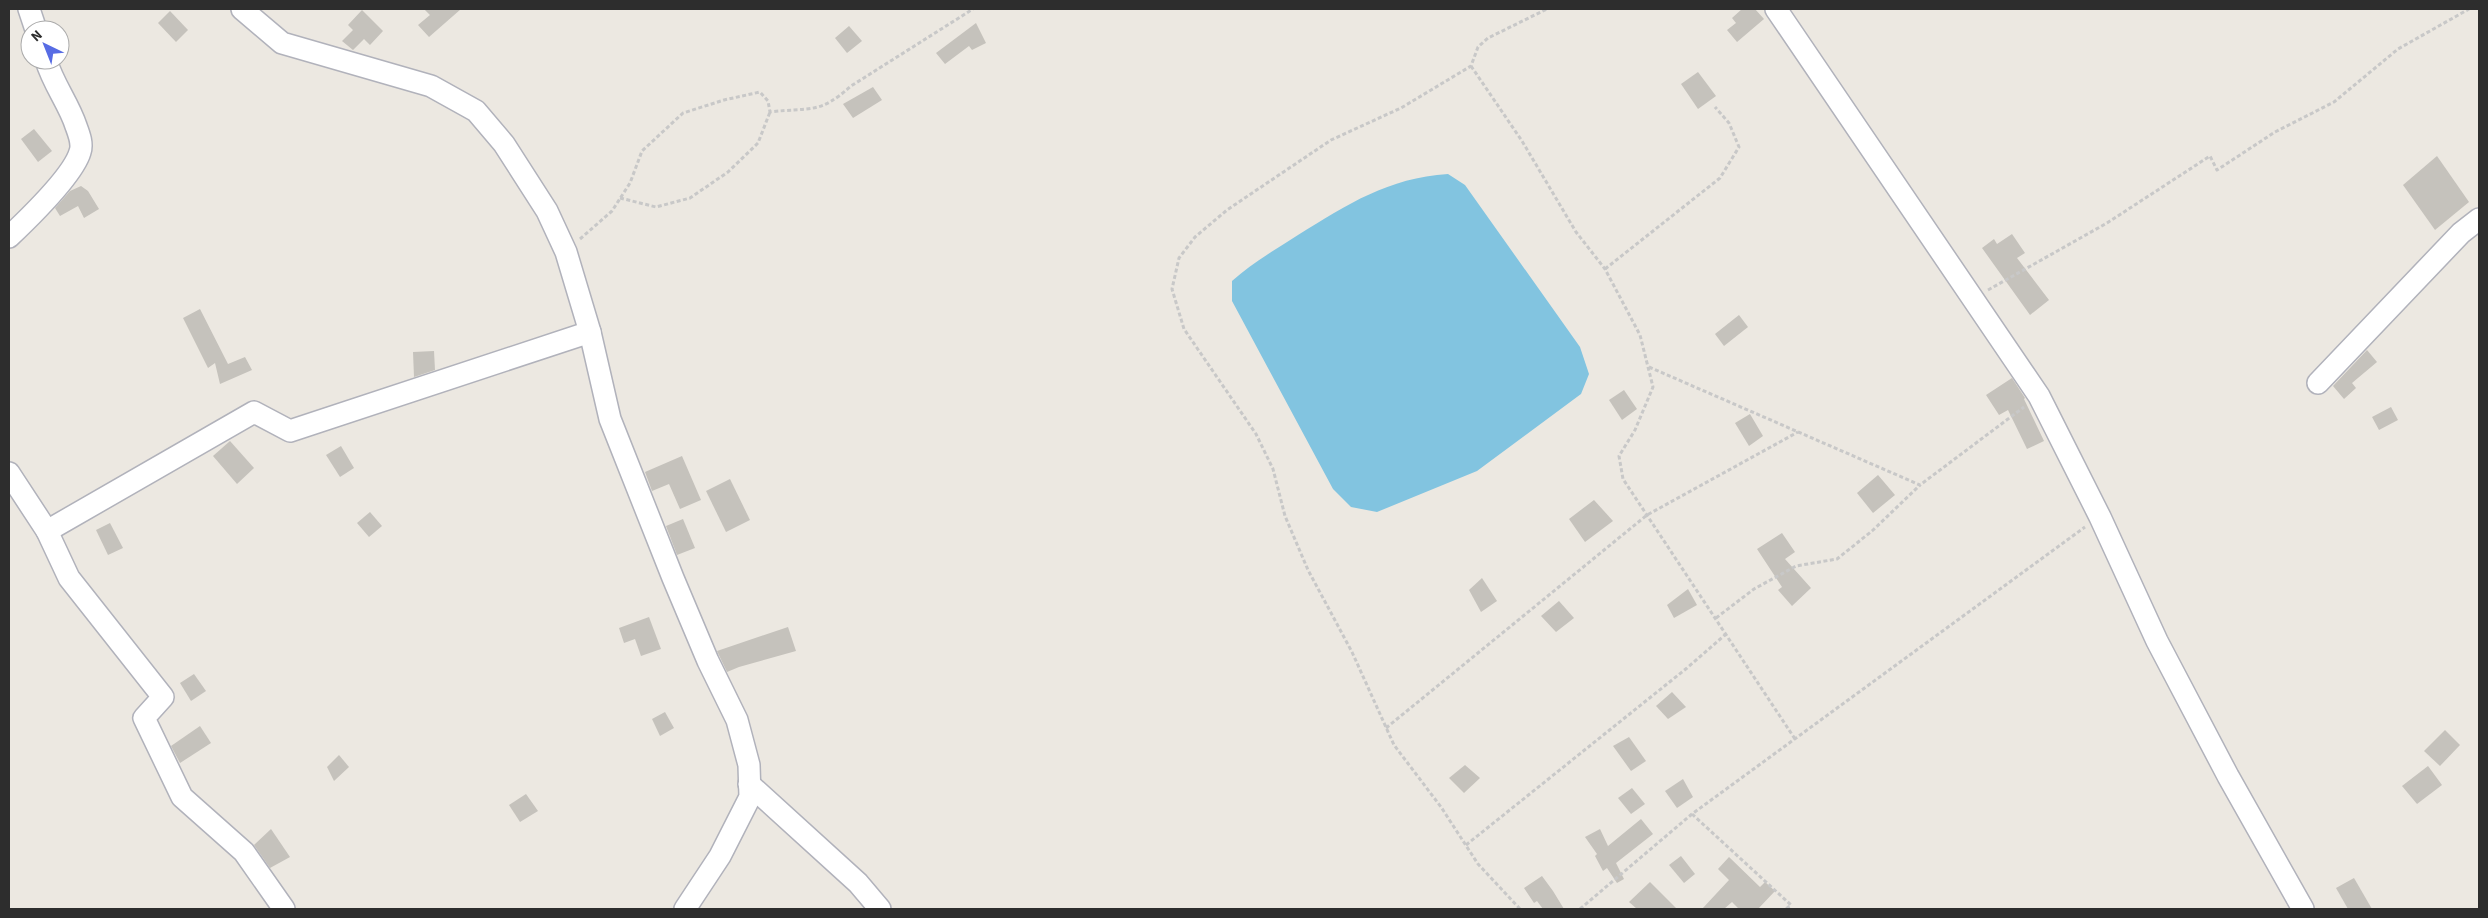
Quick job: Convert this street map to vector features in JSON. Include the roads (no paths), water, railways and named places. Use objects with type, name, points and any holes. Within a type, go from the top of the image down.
[{"type":"street","points":[[242,9],[282,43],[431,86],[476,111],[509,151],[547,211],[566,252],[590,332],[610,419],[708,661],[737,720],[749,764],[750,797],[720,856],[685,909]]},
{"type":"street","points":[[1776,9],[2039,396],[2100,517],[2157,640],[2228,776],[2303,909]]},
{"type":"street","points":[[9,237],[39,208],[76,163],[81,152],[76,125],[60,95],[50,70]]},
{"type":"street","points":[[2318,383],[2461,233],[2479,219]]},
{"type":"street","points":[[47,531],[254,412],[290,431],[590,332]]},
{"type":"street","points":[[9,473],[47,531],[69,578],[163,697],[144,718],[182,797],[244,852],[284,909]]},
{"type":"street","points":[[749,784],[858,884],[880,909]]},
{"type":"water","points":[[1448,174],[1465,185],[1580,347],[1589,374],[1581,394],[1477,471],[1377,512],[1351,507],[1333,489],[1232,301],[1232,281],[1256,262],[1298,235],[1369,194],[1406,181],[1426,176]]}]
